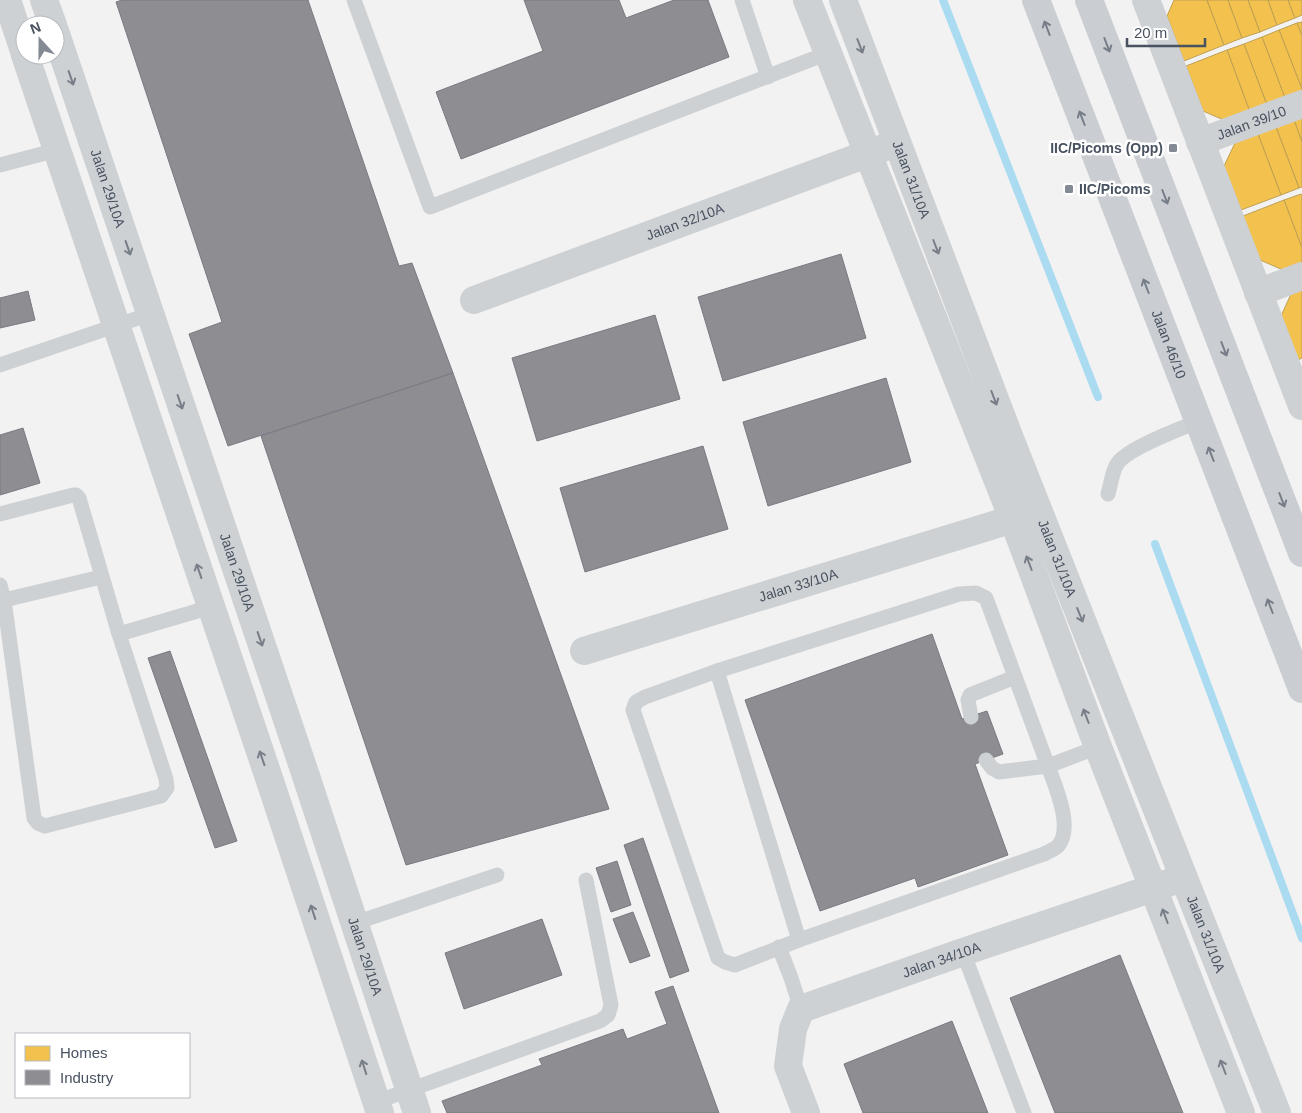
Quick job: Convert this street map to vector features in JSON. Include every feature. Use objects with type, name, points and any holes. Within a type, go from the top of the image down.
[{"type":"main road","name":"Jalan 46/10","points":[[1036,0],[1199,421],[1295,649],[1302,689]]},
{"type":"main road","points":[[1089,0],[1302,552]]},
{"type":"street","points":[[7,0],[15,24]]},
{"type":"street","points":[[44,0],[49,15]]},
{"type":"street","name":"Jalan 31/10A","points":[[807,0],[1013,519],[1098,747],[1240,1113]]},
{"type":"street","name":"Jalan 31/10A","points":[[842,0],[1009,436],[1277,1113]]},
{"type":"street","points":[[1146,0],[1302,406]]},
{"type":"street","name":"Jalan 29/10A","points":[[65,61],[414,1102]]},
{"type":"street","points":[[28,65],[212,607],[378,1108]]},
{"type":"street","name":"Jalan 39/10","points":[[1200,142],[1302,104]]},
{"type":"street","name":"Jalan 32/10A","points":[[474,300],[897,143]]},
{"type":"street","points":[[1258,293],[1302,276]]},
{"type":"street","name":"Jalan 33/10A","points":[[584,652],[1013,519]]},
{"type":"street","name":"Jalan 34/10A","points":[[801,1010],[963,952],[1184,878]]},
{"type":"street","points":[[801,1010],[793,1029],[788,1066],[806,1113]]},
{"type":"lane","points":[[354,0],[430,207],[828,53]]},
{"type":"lane","points":[[742,0],[768,77]]},
{"type":"lane","points":[[0,165],[57,150]]},
{"type":"lane","points":[[0,365],[150,314]]},
{"type":"lane","points":[[1108,494],[1115,466],[1122,456],[1199,421]]},
{"type":"lane","points":[[0,514],[76,495],[79,498],[101,576],[166,779],[166,788],[160,796],[45,826],[38,823],[34,818],[4,600],[0,585]]},
{"type":"lane","points":[[4,600],[101,576]]},
{"type":"lane","points":[[976,593],[986,598],[1063,812],[1065,830],[1058,846],[1044,854],[779,947],[735,965],[725,962],[718,958],[633,710],[636,702],[645,697],[718,671],[959,594],[976,593]]},
{"type":"lane","points":[[119,634],[212,607]]},
{"type":"lane","points":[[718,671],[799,940]]},
{"type":"lane","points":[[971,717],[968,700],[970,696],[1015,677]]},
{"type":"lane","points":[[986,760],[992,768],[999,772],[1048,766],[1098,747]]},
{"type":"lane","points":[[355,923],[497,875]]},
{"type":"lane","points":[[378,1108],[414,1102],[608,1015],[611,1005],[586,880]]},
{"type":"lane","points":[[779,947],[801,1010]]},
{"type":"lane","points":[[963,952],[1024,1113]]},
{"type":"building: Homes","points":[[1174,0],[1207,0],[1224,45],[1184,61],[1167,16]]},
{"type":"building: Homes","points":[[1207,0],[1228,0],[1242,38],[1224,45]]},
{"type":"building: Homes","points":[[1228,0],[1248,0],[1260,32],[1242,38]]},
{"type":"building: Homes","points":[[1248,0],[1268,0],[1277,25],[1260,32]]},
{"type":"building: Homes","points":[[1268,0],[1288,0],[1295,18],[1277,25]]},
{"type":"building: Homes","points":[[1288,0],[1302,0],[1302,15],[1295,18]]},
{"type":"building: Homes","points":[[1302,22],[1302,36],[1297,23]]},
{"type":"building: Homes","points":[[1297,23],[1302,36],[1302,89],[1279,30]]},
{"type":"building: Homes","points":[[1279,30],[1302,89],[1302,92],[1285,98],[1262,37]]},
{"type":"building: Homes","points":[[1262,37],[1285,98],[1267,105],[1244,44]]},
{"type":"building: Homes","points":[[1244,44],[1267,105],[1250,112],[1227,50]]},
{"type":"building: Homes","points":[[1227,50],[1250,112],[1226,121],[1203,111],[1186,66]]},
{"type":"building: Homes","points":[[1302,117],[1302,142],[1294,120]]},
{"type":"building: Homes","points":[[1294,120],[1302,142],[1302,187],[1299,188],[1276,127]]},
{"type":"building: Homes","points":[[1276,127],[1299,188],[1281,195],[1258,134]]},
{"type":"building: Homes","points":[[1258,134],[1281,195],[1241,210],[1224,166],[1235,143]]},
{"type":"building: Homes","points":[[1302,195],[1302,248],[1284,200]]},
{"type":"building: Homes","points":[[1284,200],[1302,248],[1302,263],[1283,270],[1260,260],[1243,216]]},
{"type":"building: Homes","points":[[1302,288],[1302,358],[1298,360],[1281,316],[1292,292]]},
{"type":"building: Industry","points":[[122,0],[308,0],[399,266],[412,263],[453,373],[228,446],[189,334],[222,322],[116,2]]},
{"type":"building: Industry","points":[[524,0],[619,0],[626,18],[674,0],[708,0],[729,57],[461,159],[436,92],[543,51]]},
{"type":"building: Industry","points":[[841,254],[866,338],[723,381],[698,297]]},
{"type":"building: Industry","points":[[28,291],[35,320],[0,328],[0,298]]},
{"type":"building: Industry","points":[[655,315],[680,399],[537,441],[512,358]]},
{"type":"building: Industry","points":[[453,373],[609,809],[406,865],[261,436]]},
{"type":"building: Industry","points":[[886,378],[911,462],[768,506],[743,422]]},
{"type":"building: Industry","points":[[23,428],[40,483],[0,495],[0,435]]},
{"type":"building: Industry","points":[[703,446],[728,529],[585,572],[560,488]]},
{"type":"building: Industry","points":[[932,634],[962,719],[987,711],[1003,754],[975,764],[1008,855],[918,887],[915,878],[820,911],[745,700]]},
{"type":"building: Industry","points":[[170,651],[237,841],[215,848],[148,658]]},
{"type":"building: Industry","points":[[643,838],[689,971],[670,978],[624,845]]},
{"type":"building: Industry","points":[[617,861],[631,905],[611,912],[596,868]]},
{"type":"building: Industry","points":[[633,912],[650,956],[630,963],[613,919]]},
{"type":"building: Industry","points":[[542,919],[562,975],[464,1009],[445,953]]},
{"type":"building: Industry","points":[[1120,955],[1183,1113],[1055,1113],[1010,998]]},
{"type":"building: Industry","points":[[673,986],[719,1113],[447,1113],[442,1101],[542,1065],[539,1059],[623,1029],[627,1039],[667,1024],[655,992]]},
{"type":"building: Industry","points":[[952,1021],[988,1113],[863,1113],[844,1064]]},
{"type":"waterway","points":[[943,0],[1098,397]]},
{"type":"waterway","points":[[1155,544],[1302,938]]},
{"type":"place","name":"IIC/Picoms (Opp)","points":[[1173,148]]},
{"type":"place","name":"IIC/Picoms","points":[[1069,189]]}]
